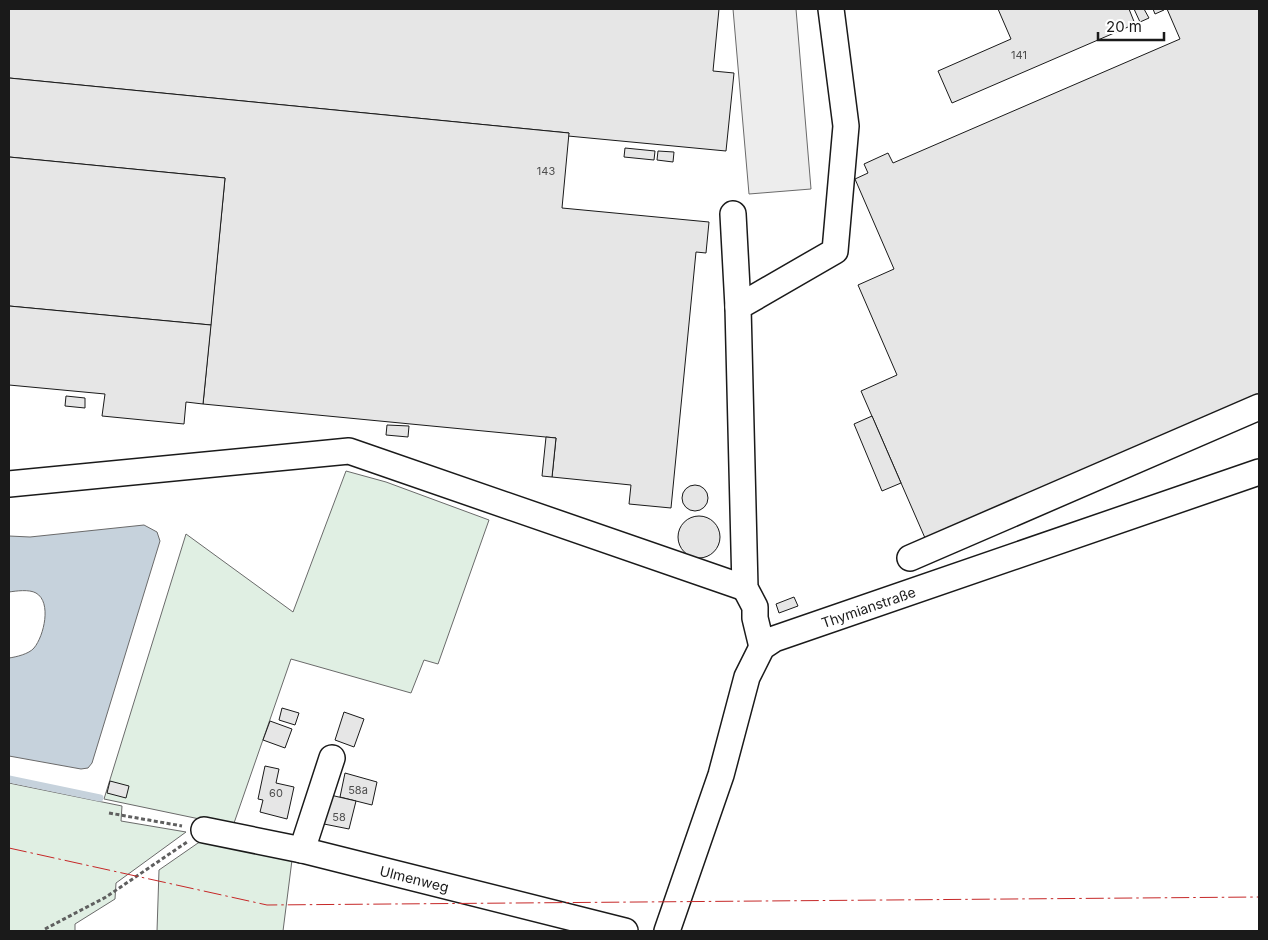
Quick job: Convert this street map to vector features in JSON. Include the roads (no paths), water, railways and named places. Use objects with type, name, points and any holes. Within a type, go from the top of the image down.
[{"type":"street","points":[[738,307],[835,251],[846,126],[831,9]]},
{"type":"street","points":[[667,931],[721,775],[747,677],[762,647],[755,618],[756,607],[745,588],[738,307],[733,214]]},
{"type":"street","points":[[910,558],[1259,407]]},
{"type":"street","points":[[9,484],[349,452],[745,588]]},
{"type":"street","name":"Thymianstraße","points":[[762,647],[774,638],[1259,472]]},
{"type":"street","points":[[302,850],[332,758]]},
{"type":"street","name":"Ulmenweg","points":[[204,830],[302,850],[625,931]]},
{"type":"waterway","points":[[9,779],[100,798]]}]
